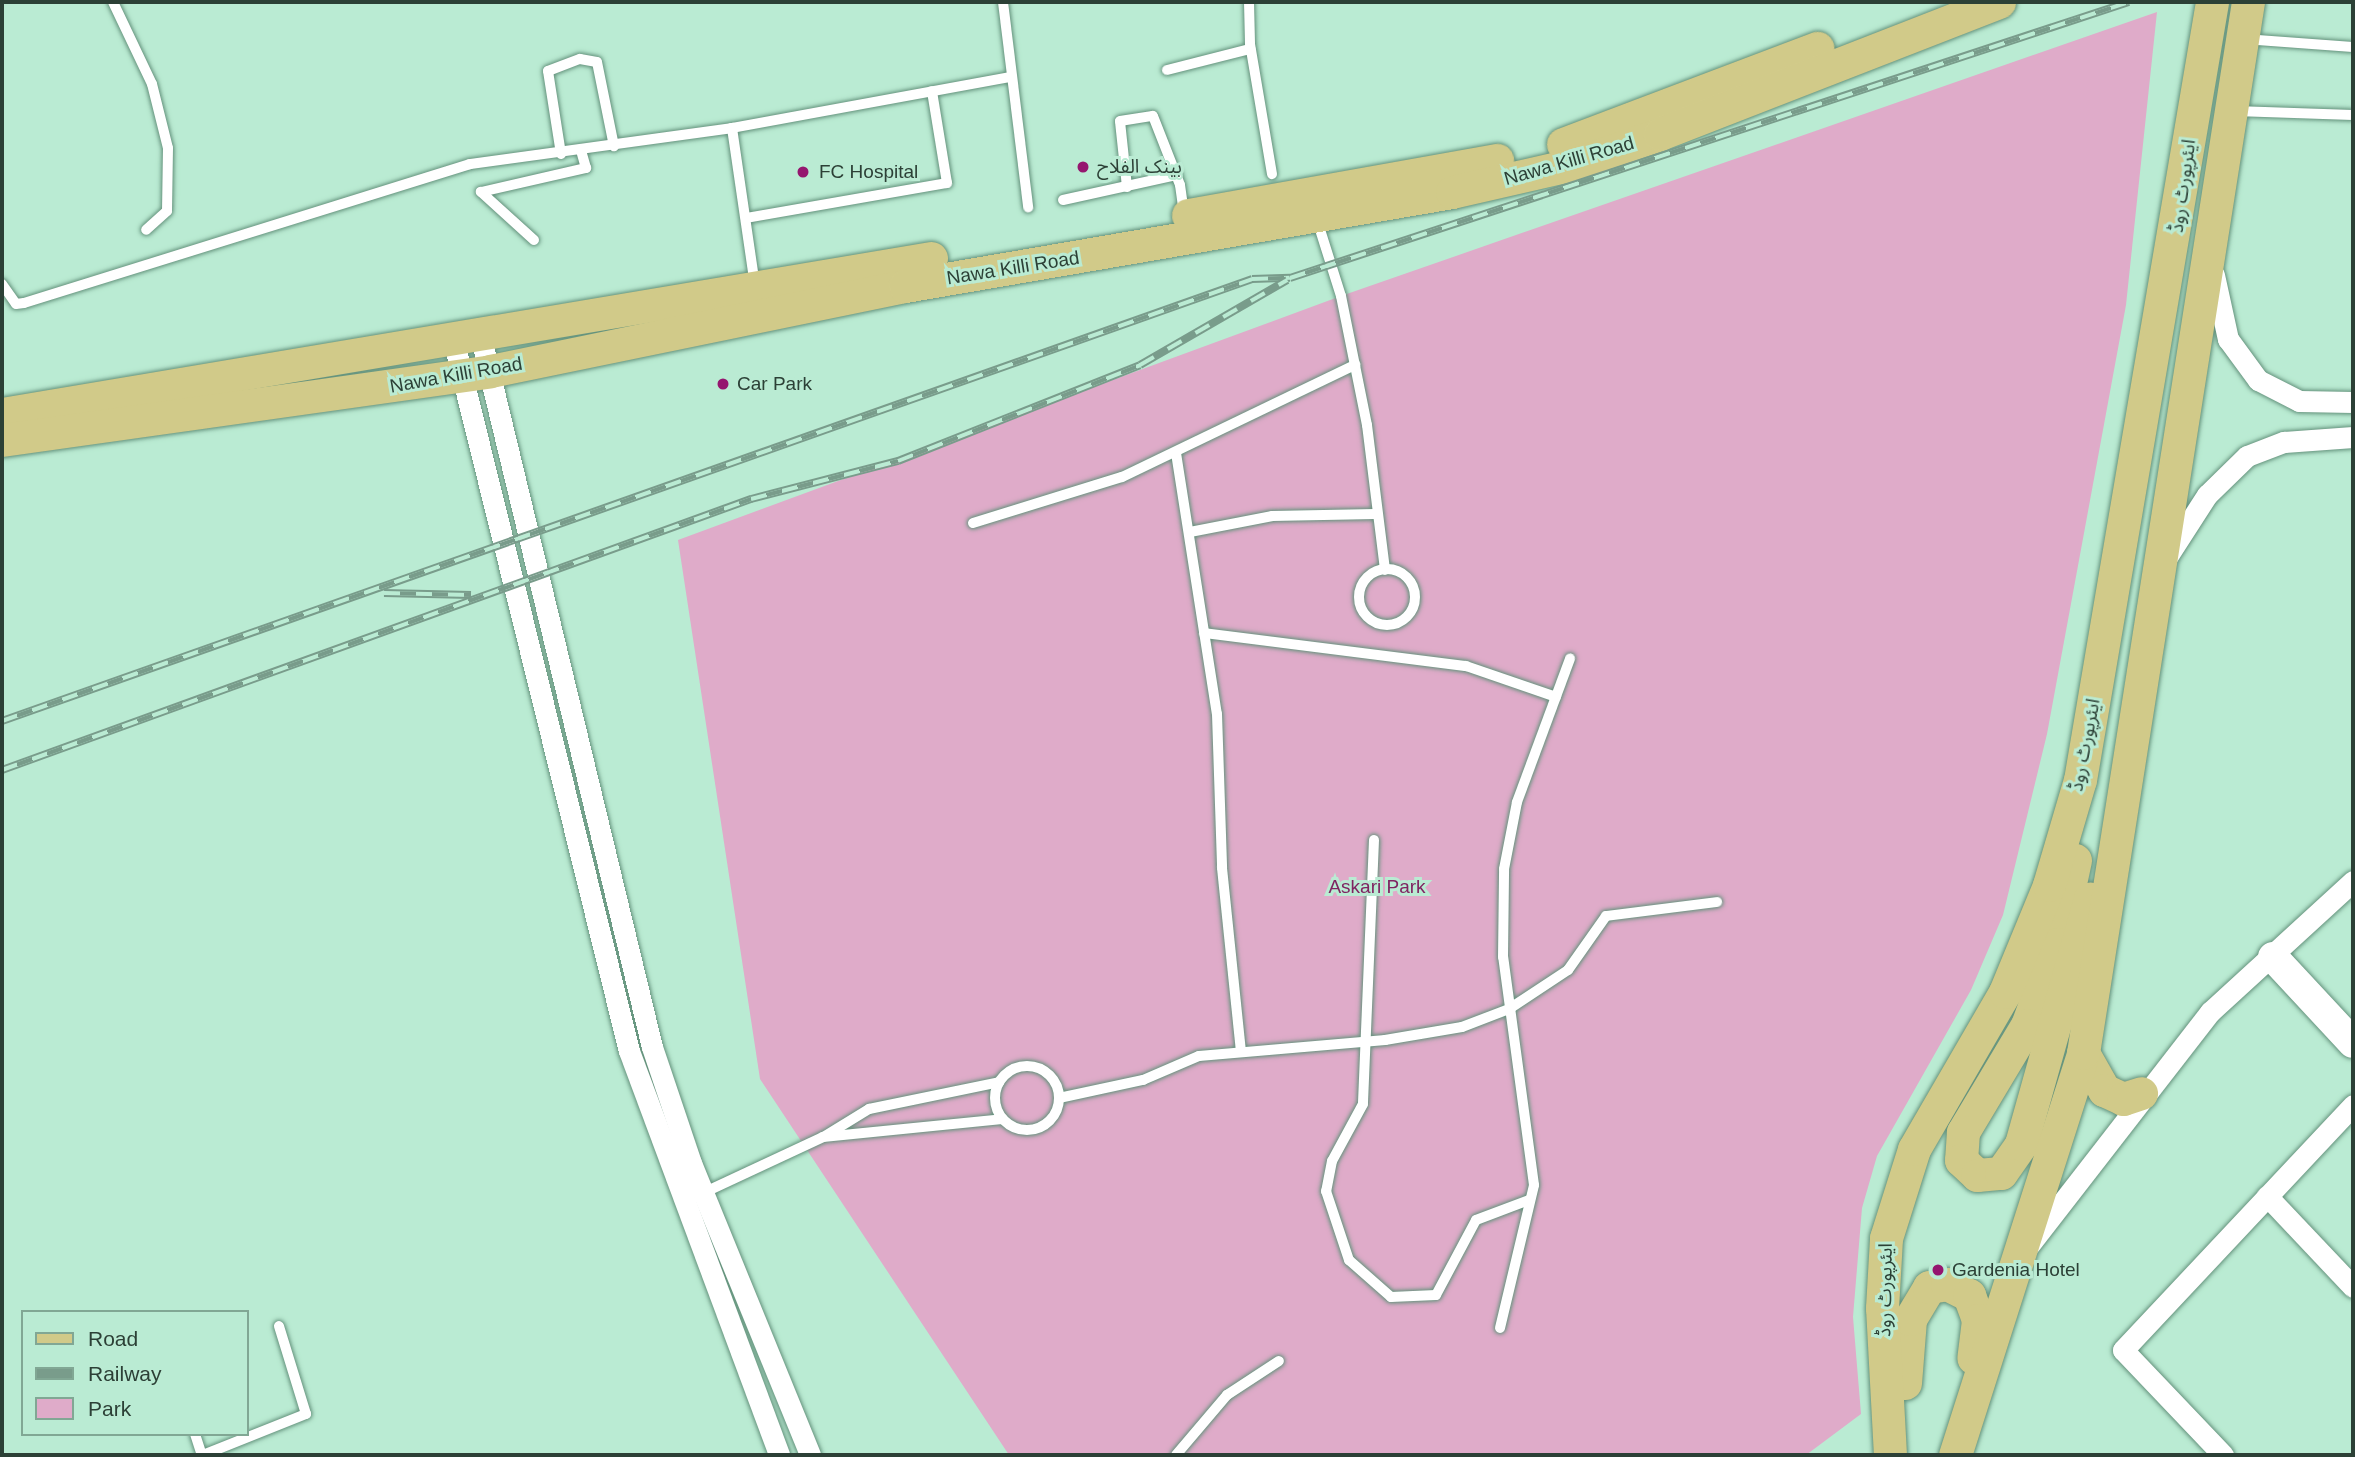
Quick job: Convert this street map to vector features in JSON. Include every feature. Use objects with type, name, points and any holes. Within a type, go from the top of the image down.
[{"type":"main road","name":"Nawa Killi Road","points":[[2,414],[1184,216],[1536,152],[1937,2]]},
{"type":"main road","name":"Nawa Killi Road","points":[[2,440],[476,373],[905,286],[1316,217],[1570,165],[1999,2]]},
{"type":"main road","points":[[2186,161],[2190,2]]},
{"type":"main road","name":"ایئرپورٹ روڈ","points":[[1890,1455],[1883,1267],[1900,1181],[2005,992],[2049,885],[2080,780],[2212,2]]},
{"type":"main road","name":"ایئرپورٹ روڈ","points":[[1955,1455],[2020,1258],[2083,1053],[2235,111],[2248,2]]},
{"type":"main road","points":[[2080,780],[2078,846],[2057,944],[2027,1025],[1960,1141],[1961,1160],[1977,1175],[2001,1173],[2021,1144],[2100,860],[2124,801]]},
{"type":"main road","points":[[2083,1053],[2105,1090],[2123,1099],[2141,1093]]},
{"type":"main road","points":[[1903,1455],[1910,1320],[1920,1294],[1938,1284],[1958,1287],[1975,1306],[1967,1419]]},
{"type":"street","points":[[2211,253],[2228,339],[2258,380],[2299,401],[2353,402]]},
{"type":"street","points":[[466,337],[652,1047],[703,1193],[810,1455]]},
{"type":"street","points":[[476,373],[629,1051],[779,1455]]},
{"type":"street","points":[[2162,564],[2207,495],[2247,456],[2284,442],[2353,437]]},
{"type":"street","points":[[2020,1258],[2141,1093],[2210,1012],[2353,881]]},
{"type":"street","points":[[2273,957],[2353,1043]]},
{"type":"street","points":[[2223,1455],[2123,1350],[2353,1105]]},
{"type":"street","points":[[2267,1196],[2353,1287]]},
{"type":"lane","points":[[113,2],[147,71],[168,148],[167,211],[146,229]]},
{"type":"lane","points":[[1003,2],[1010,77],[1028,206]]},
{"type":"lane","points":[[1249,2],[1251,48],[1272,174]]},
{"type":"lane","points":[[2244,39],[2353,47]]},
{"type":"lane","points":[[1167,70],[1251,48]]},
{"type":"lane","points":[[561,154],[548,71],[580,59],[597,62],[614,146]]},
{"type":"lane","points":[[2,284],[16,304],[24,303],[470,164],[561,154],[732,128],[1010,77]]},
{"type":"lane","points":[[746,218],[947,183],[932,91]]},
{"type":"lane","points":[[2235,111],[2353,115]]},
{"type":"lane","points":[[1127,187],[1118,126],[1143,115],[1158,125],[1177,175],[1184,216]]},
{"type":"lane","points":[[732,128],[755,288]]},
{"type":"lane","points":[[534,240],[481,192],[586,168],[581,151]]},
{"type":"lane","points":[[1063,200],[1177,175]]},
{"type":"lane","points":[[1316,217],[1355,365],[1385,570]]},
{"type":"lane","points":[[973,523],[1074,494],[1176,453],[1355,365]]},
{"type":"lane","points":[[1176,453],[1217,714],[1222,868],[1241,1051]]},
{"type":"lane","points":[[1189,532],[1272,516],[1375,514]]},
{"type":"lane","points":[[1385,570],[1410,583],[1414,598],[1406,617],[1392,625],[1368,618],[1359,595],[1368,574],[1385,570]]},
{"type":"lane","points":[[1205,633],[1466,666],[1556,697]]},
{"type":"lane","points":[[1500,1328],[1530,1200],[1533,1170],[1499,922],[1503,869],[1517,802],[1570,659]]},
{"type":"lane","points":[[1374,840],[1363,1042],[1363,1104],[1332,1161],[1326,1191],[1349,1260],[1376,1289],[1415,1300],[1436,1296],[1476,1220],[1530,1200]]},
{"type":"lane","points":[[1059,1098],[1143,1080],[1199,1056],[1363,1042],[1442,1032],[1509,1009],[1568,970],[1606,916],[1717,902]]},
{"type":"lane","points":[[703,1193],[823,1137],[869,1109],[999,1082],[1012,1069],[1040,1068],[1052,1077],[1059,1098],[1053,1119],[1041,1128],[1013,1128],[1002,1119],[995,1106],[999,1082]]},
{"type":"lane","points":[[823,1137],[1002,1119]]},
{"type":"lane","points":[[196,1436],[202,1455],[306,1414],[279,1326]]},
{"type":"lane","points":[[1176,1455],[1227,1395],[1279,1361]]},
{"type":"green space","name":"Askari Park","points":[[2157,12],[2126,305],[2047,734],[2003,915],[1971,990],[1877,1156],[1862,1208],[1853,1317],[1861,1414],[1806,1455],[1009,1455],[760,1079],[678,540],[1341,296]]},
{"type":"railway","points":[[2,721],[1252,279],[1290,278],[2129,2]]},
{"type":"railway","points":[[2,770],[751,499],[898,461],[1140,365],[1287,280]]},
{"type":"railway","points":[[384,593],[471,595]]},
{"type":"place","name":"بینک الفلاح","points":[[1083,167]]},
{"type":"place","name":"FC Hospital","points":[[803,172]]},
{"type":"place","name":"Car Park","points":[[723,384]]},
{"type":"place","name":"Gardenia Hotel","points":[[1938,1270]]}]
